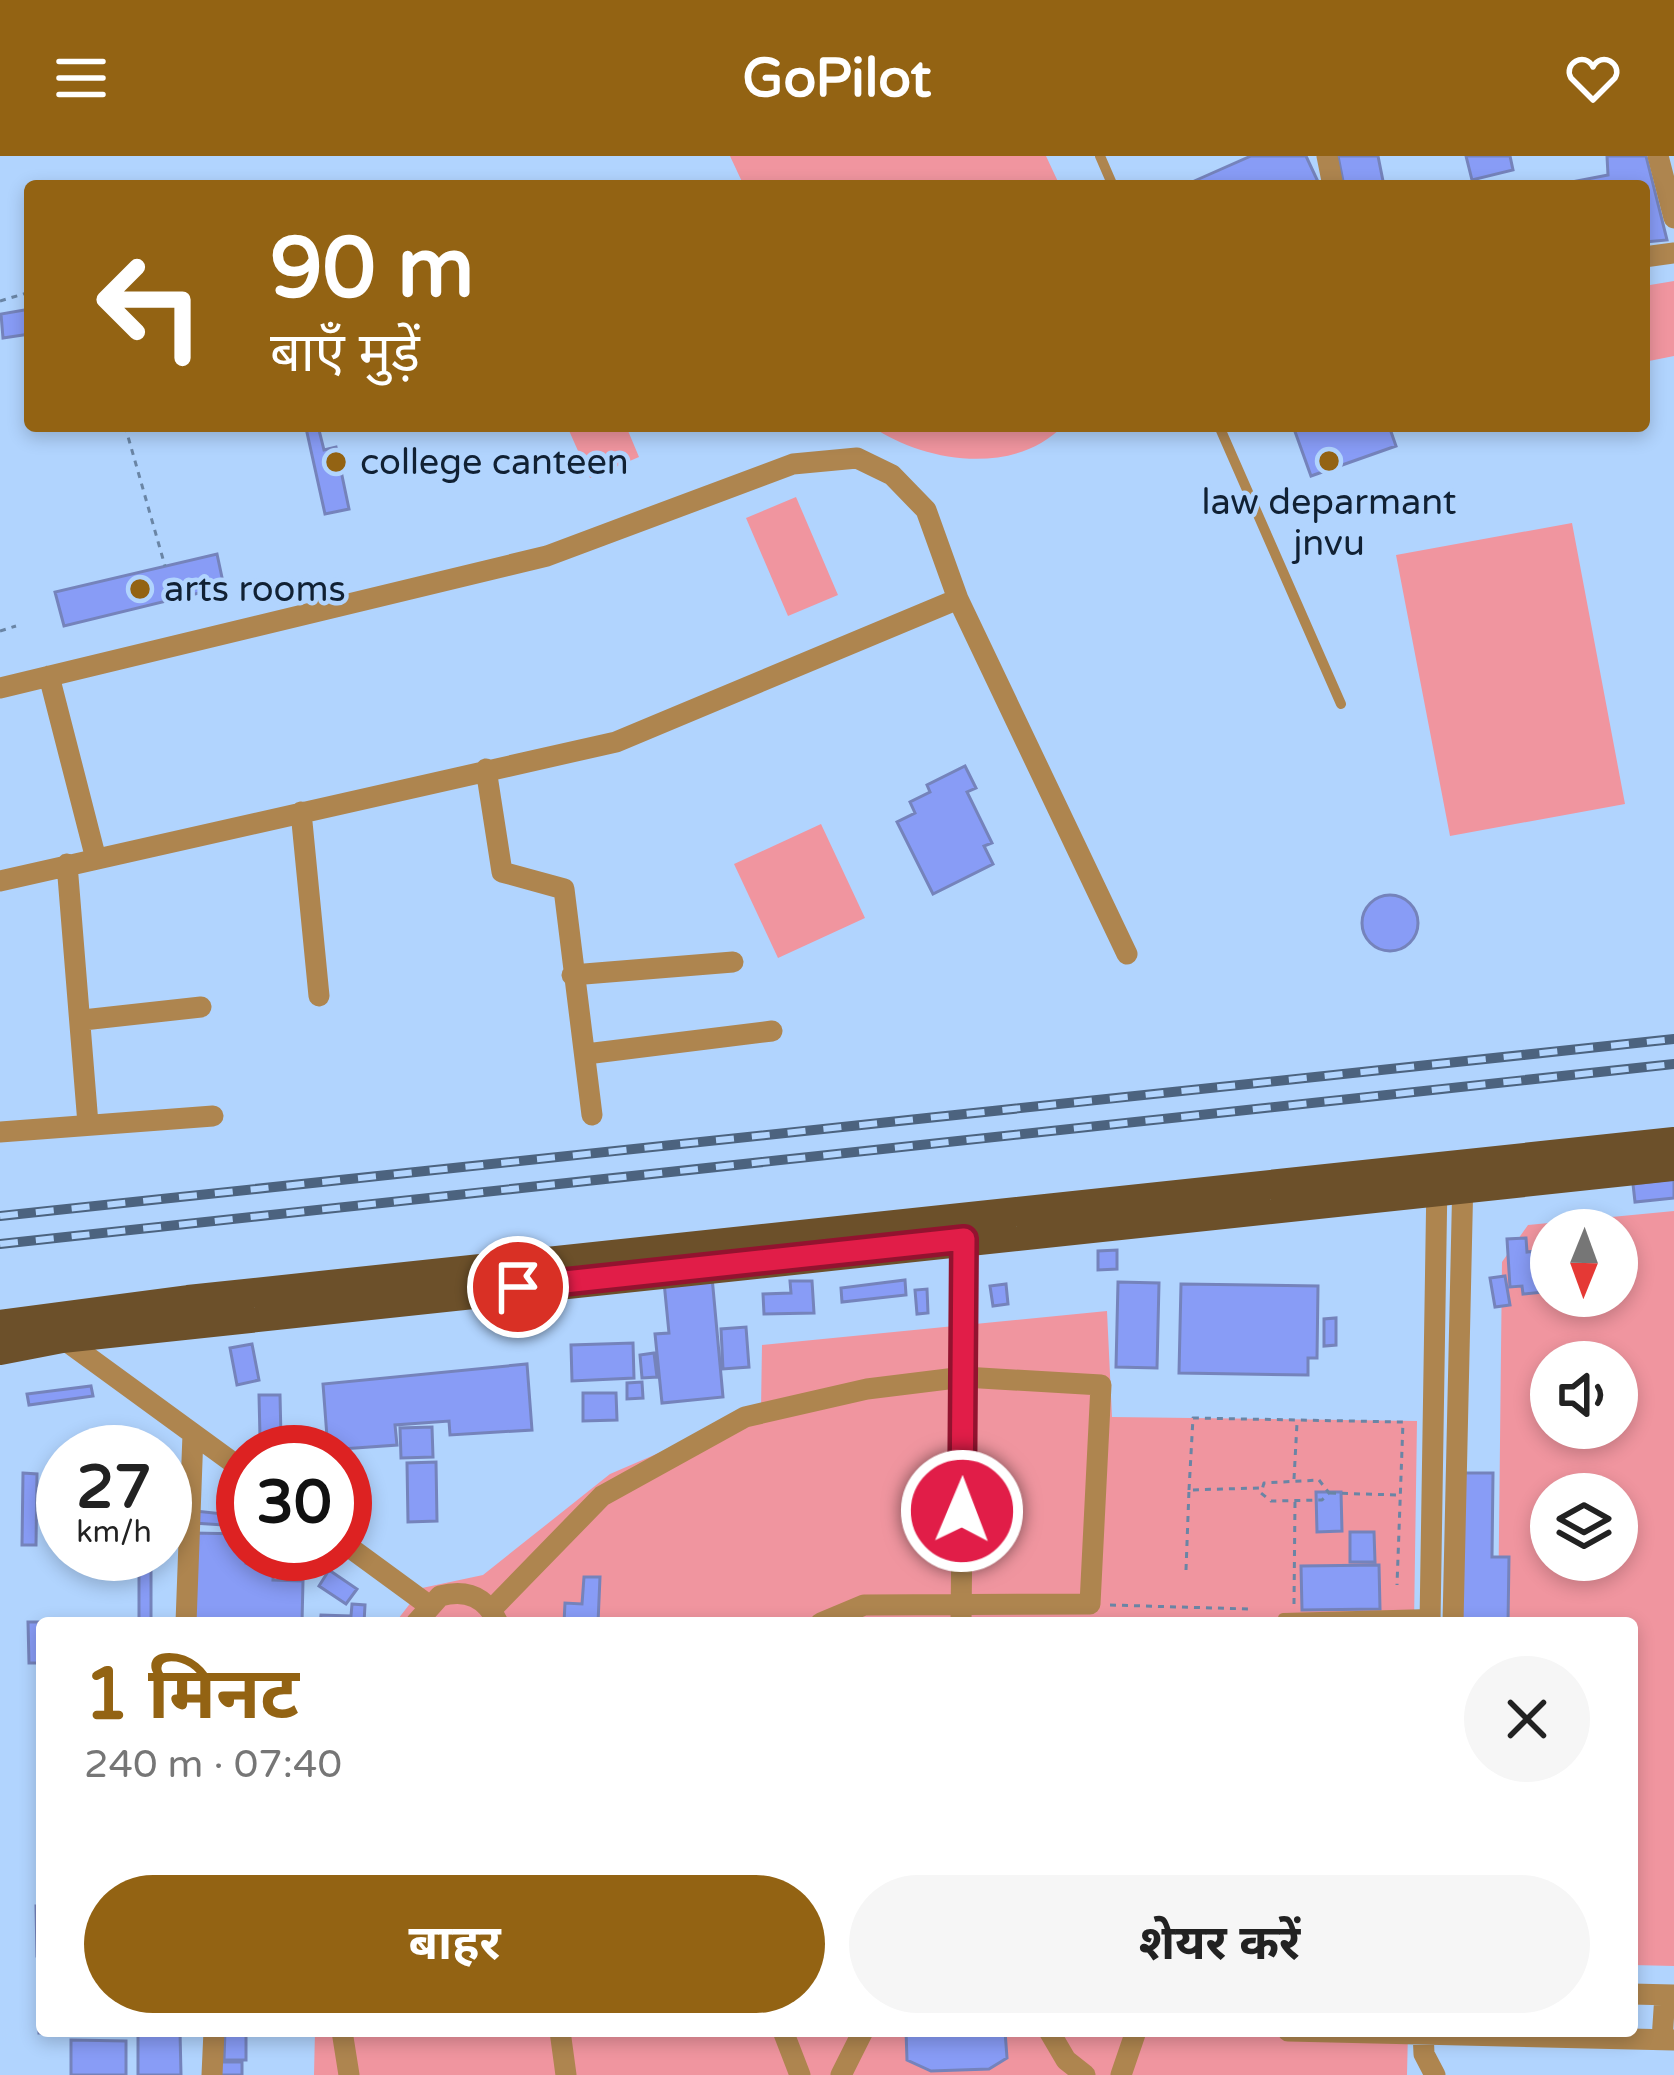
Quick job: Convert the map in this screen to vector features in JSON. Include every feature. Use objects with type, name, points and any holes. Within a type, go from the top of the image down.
[{"type":"main road","points":[[0,1349],[62,1338],[964,1239],[1674,1142]]},
{"type":"main road","points":[[0,1324],[1450,1175],[1674,1166]]},
{"type":"street","points":[[1658,156],[1674,218]]},
{"type":"street","points":[[0,688],[547,556],[793,464],[857,458],[892,475],[926,510],[958,599],[1126,954]]},
{"type":"street","points":[[0,881],[657,729],[958,599]]},
{"type":"street","points":[[49,676],[97,859]]},
{"type":"street","points":[[486,769],[502,872],[564,889],[592,1115]]},
{"type":"street","points":[[301,812],[319,996]]},
{"type":"street","points":[[68,864],[88,1124]]},
{"type":"street","points":[[572,975],[733,962]]},
{"type":"street","points":[[83,1020],[201,1007]]},
{"type":"street","points":[[586,1054],[772,1031]]},
{"type":"street","points":[[0,1132],[213,1116]]},
{"type":"street","points":[[1430,1617],[1450,1175]]},
{"type":"street","points":[[1450,1175],[1453,1617]]},
{"type":"street","points":[[961,1612],[964,1239]]},
{"type":"street","points":[[62,1338],[216,1450]]},
{"type":"street","points":[[372,1568],[422,1613],[447,1594],[466,1593],[495,1616],[602,1496],[745,1417],[867,1389],[964,1377],[1101,1385],[1090,1604],[961,1612],[864,1605],[835,1617]]},
{"type":"street","points":[[186,1617],[194,1434]]},
{"type":"street","points":[[1560,2037],[1668,2040],[1669,1995],[1638,1994]]},
{"type":"street","points":[[212,2075],[214,2037]]},
{"type":"street","points":[[343,2037],[349,2075]]},
{"type":"street","points":[[561,2037],[566,2075]]},
{"type":"street","points":[[785,2037],[800,2075]]},
{"type":"street","points":[[841,2075],[861,2037]]},
{"type":"street","points":[[1053,2037],[1066,2060],[1085,2075]]},
{"type":"street","points":[[1121,2075],[1134,2037]]},
{"type":"street","points":[[1423,2037],[1424,2054],[1437,2075],[1450,2056],[1451,2037]]},
{"type":"lane","points":[[1222,432],[1341,704]]},
{"type":"path","points":[[127,432],[165,566]]},
{"type":"path","points":[[0,631],[16,626]]},
{"type":"path","points":[[1186,1570],[1193,1418],[1403,1422],[1397,1585]]},
{"type":"path","points":[[1294,1481],[1298,1420]]},
{"type":"path","points":[[1329,1493],[1319,1480],[1264,1483],[1261,1488],[1264,1498],[1295,1501],[1322,1500],[1329,1493],[1400,1495]]},
{"type":"path","points":[[1189,1490],[1261,1488]]},
{"type":"path","points":[[1288,1617],[1295,1501]]},
{"type":"path","points":[[1090,1604],[1249,1609]]},
{"type":"shaded area","points":[[730,156],[1046,156],[1057,180],[741,180]]},
{"type":"shaded area","points":[[1674,281],[1674,356],[1650,361],[1650,285]]},
{"type":"shaded area","points":[[570,432],[629,432],[639,457],[590,478]]},
{"type":"shaded area","points":[[882,432],[1056,432],[1019,453],[968,459]]},
{"type":"shaded area","points":[[796,497],[838,595],[788,616],[746,518]]},
{"type":"shaded area","points":[[1572,523],[1625,804],[1450,836],[1396,555]]},
{"type":"shaded area","points":[[821,824],[865,918],[778,958],[734,864]]},
{"type":"shaded area","points":[[1674,1211],[1674,1966],[1638,1965],[1638,1617],[1498,1617],[1502,1262],[1530,1225],[1530,1317],[1638,1317],[1638,1214]]},
{"type":"shaded area","points":[[1107,1311],[1112,1417],[1417,1421],[1414,1617],[400,1617],[422,1588],[483,1575],[610,1474],[761,1409],[762,1345]]},
{"type":"shaded area","points":[[315,2037],[1408,2037],[1407,2075],[314,2075]]},
{"type":"building","points":[[1251,156],[1306,156],[1317,180],[1197,180]]},
{"type":"building","points":[[1338,156],[1378,156],[1383,180],[1343,180]]},
{"type":"building","points":[[1466,156],[1510,156],[1513,170],[1472,180]]},
{"type":"building","points":[[1607,156],[1646,156],[1667,240],[1650,241],[1650,180],[1582,180],[1608,175]]},
{"type":"building","points":[[24,310],[24,335],[3,338],[1,314]]},
{"type":"building","points":[[307,432],[320,432],[324,450],[336,447],[349,509],[325,514]]},
{"type":"building","name":"law deparmant jnvu","points":[[1295,432],[1391,432],[1396,446],[1311,476]]},
{"type":"building","name":"arts rooms","points":[[217,554],[224,587],[64,626],[55,592]]},
{"type":"building","points":[[965,766],[976,788],[967,792],[992,843],[984,846],[993,864],[933,894],[897,822],[915,813],[910,802],[930,792],[927,785]]},
{"type":"building","points":[[1390,895],[1410,903],[1418,923],[1410,943],[1390,951],[1370,943],[1362,923],[1370,903]]},
{"type":"building","points":[[1674,1179],[1674,1198],[1635,1202],[1633,1184]]},
{"type":"building","points":[[1526,1238],[1530,1293],[1523,1294],[1522,1286],[1510,1287],[1507,1239]]},
{"type":"building","points":[[1117,1250],[1117,1269],[1098,1270],[1098,1251]]},
{"type":"building","points":[[1505,1276],[1510,1305],[1495,1307],[1490,1278]]},
{"type":"building","points":[[712,1277],[723,1397],[662,1403],[655,1334],[669,1333],[664,1282]]},
{"type":"building","points":[[905,1280],[906,1295],[842,1302],[841,1288]]},
{"type":"building","points":[[790,1281],[812,1281],[814,1313],[764,1314],[763,1294],[791,1293]]},
{"type":"building","points":[[1118,1282],[1159,1283],[1157,1368],[1116,1367]]},
{"type":"building","points":[[1006,1284],[1008,1304],[993,1306],[990,1286]]},
{"type":"building","points":[[1181,1284],[1318,1286],[1317,1358],[1308,1358],[1308,1375],[1179,1373]]},
{"type":"building","points":[[927,1289],[928,1313],[917,1314],[915,1290]]},
{"type":"building","points":[[1336,1318],[1336,1345],[1324,1346],[1324,1319]]},
{"type":"building","points":[[746,1327],[749,1367],[723,1369],[721,1329]]},
{"type":"building","points":[[633,1343],[634,1378],[572,1381],[571,1345]]},
{"type":"building","points":[[252,1344],[259,1380],[237,1385],[230,1348]]},
{"type":"building","points":[[654,1353],[657,1377],[642,1378],[640,1355]]},
{"type":"building","points":[[527,1364],[532,1430],[450,1435],[449,1421],[395,1425],[397,1445],[372,1447],[372,1425],[326,1425],[323,1384]]},
{"type":"building","points":[[642,1382],[643,1398],[627,1399],[627,1383]]},
{"type":"building","points":[[91,1386],[93,1396],[29,1405],[27,1394]]},
{"type":"building","points":[[583,1393],[616,1393],[617,1420],[583,1421]]},
{"type":"building","points":[[259,1395],[280,1395],[281,1425],[260,1425]]},
{"type":"building","points":[[432,1427],[433,1457],[401,1458],[400,1428]]},
{"type":"building","points":[[436,1462],[437,1521],[408,1522],[407,1463]]},
{"type":"building","points":[[23,1473],[36,1474],[36,1545],[22,1545]]},
{"type":"building","points":[[1461,1473],[1493,1473],[1492,1557],[1509,1557],[1508,1617],[1459,1617]]},
{"type":"building","points":[[1316,1492],[1341,1492],[1342,1531],[1317,1532]]},
{"type":"building","points":[[195,1511],[216,1513],[216,1525],[194,1523]]},
{"type":"building","points":[[1350,1532],[1374,1532],[1375,1562],[1350,1562]]},
{"type":"building","points":[[192,1533],[216,1533],[216,1581],[303,1581],[302,1617],[189,1617]]},
{"type":"building","points":[[1379,1565],[1380,1609],[1302,1610],[1301,1566]]},
{"type":"building","points":[[584,1577],[600,1577],[598,1617],[564,1617],[565,1603],[582,1604]]},
{"type":"building","points":[[139,1581],[151,1581],[151,1617],[139,1617]]},
{"type":"building","points":[[322,1581],[345,1581],[357,1589],[346,1604],[319,1586]]},
{"type":"building","points":[[352,1604],[365,1605],[364,1617],[321,1617],[321,1615],[351,1616]]},
{"type":"building","points":[[28,1622],[36,1622],[36,1663],[29,1663]]},
{"type":"building","points":[[138,2037],[180,2037],[181,2075],[138,2075]]},
{"type":"building","points":[[225,2037],[246,2037],[246,2060],[224,2060]]},
{"type":"building","points":[[906,2037],[1005,2037],[1007,2058],[989,2069],[931,2071],[907,2060]]},
{"type":"building","points":[[71,2040],[126,2041],[126,2075],[71,2075]]},
{"type":"building","points":[[213,2062],[242,2062],[242,2075],[213,2075]]},
{"type":"railway","points":[[0,1216],[1674,1039]]},
{"type":"railway","points":[[0,1244],[1674,1064]]},
{"type":"place","name":"law deparmant jnvu","points":[[1329,461]]},
{"type":"place","name":"college canteen","points":[[336,462]]},
{"type":"place","name":"arts rooms","points":[[140,589]]},
{"type":"route","points":[[518,1287],[964,1239],[962,1511]]}]
